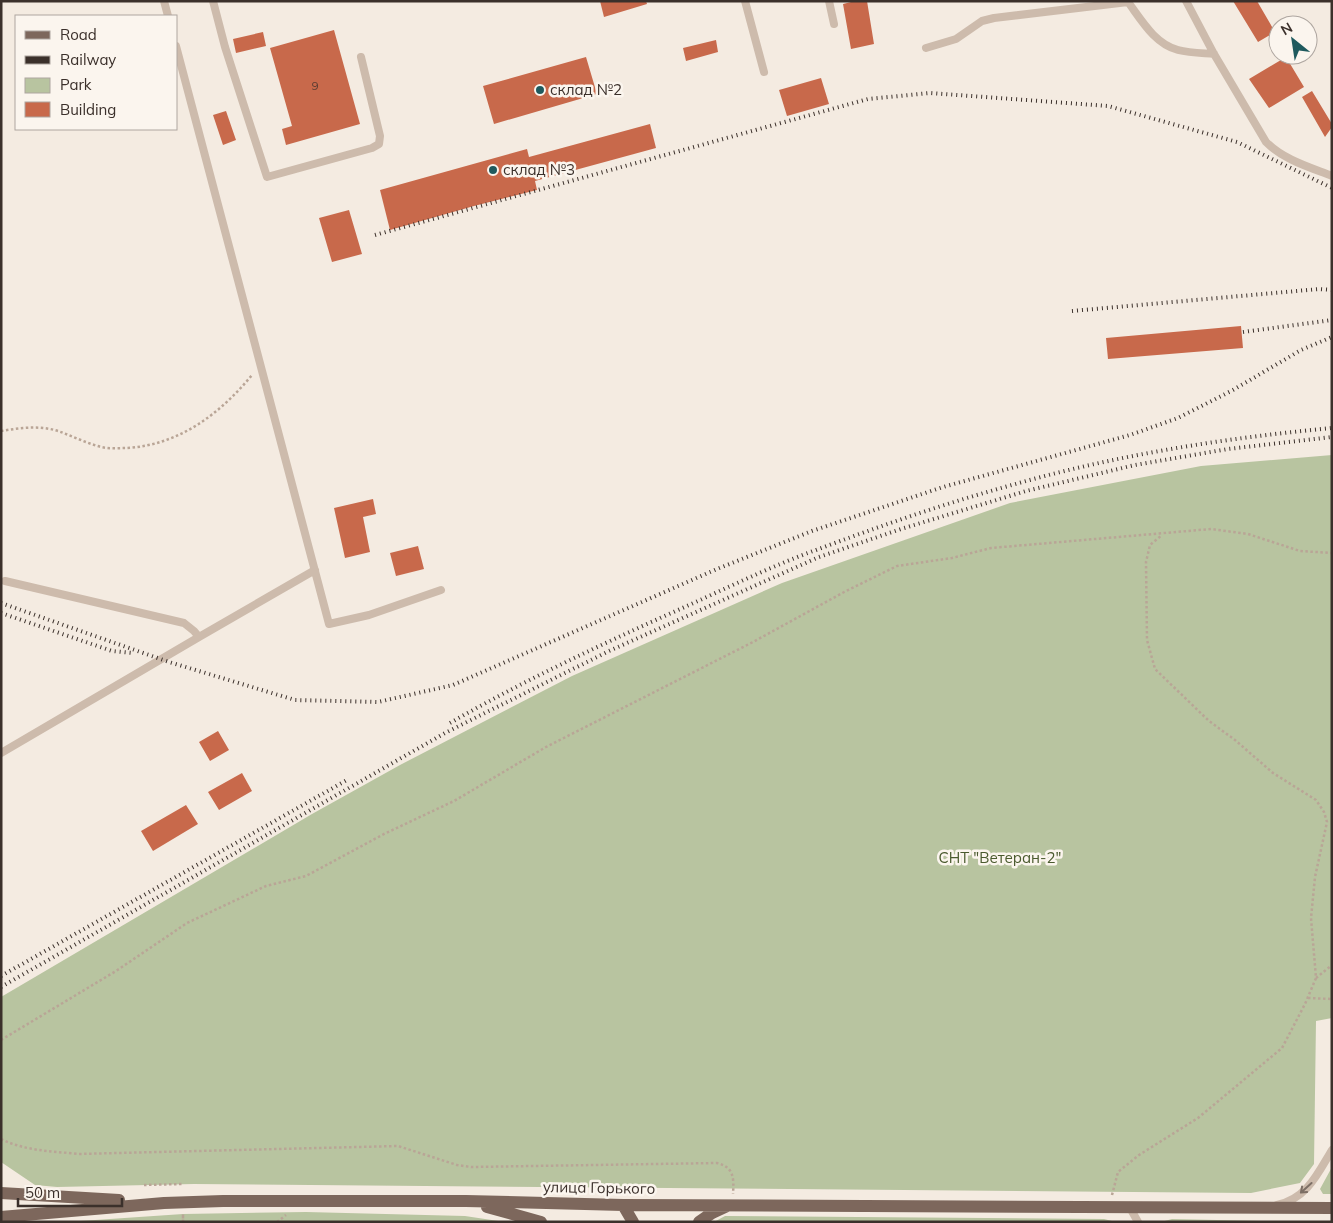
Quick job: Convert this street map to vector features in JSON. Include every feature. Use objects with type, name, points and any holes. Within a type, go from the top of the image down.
[{"type":"main road","points":[[5,1192],[164,1203]]},
{"type":"main road","points":[[1,1217],[164,1203],[223,1201],[466,1201],[541,1222]]},
{"type":"main road","name":"улица Горького","points":[[466,1201],[623,1205],[1332,1208]]},
{"type":"main road","points":[[699,1222],[712,1213],[732,1204]]},
{"type":"main road","points":[[623,1205],[633,1222]]},
{"type":"main road","points":[[619,1222],[633,1222]]},
{"type":"lane","points":[[164,1],[168,15]]},
{"type":"lane","points":[[213,1],[225,46],[267,177],[372,148],[379,144],[380,136],[361,57]]},
{"type":"lane","points":[[745,1],[764,72]]},
{"type":"lane","points":[[829,1],[834,24]]},
{"type":"lane","points":[[1186,1],[1214,54],[1266,142],[1274,151],[1332,176]]},
{"type":"lane","points":[[926,48],[956,39],[982,21],[994,18],[1128,2],[1150,31],[1163,44],[1178,50],[1214,54]]},
{"type":"lane","points":[[178,53],[329,624],[369,615],[441,590]]},
{"type":"lane","points":[[1,753],[315,570]]},
{"type":"lane","points":[[5,581],[184,623],[199,637]]},
{"type":"lane","points":[[1264,1207],[1284,1203],[1300,1194],[1314,1181],[1332,1150]]},
{"type":"lane","points":[[1129,1206],[1138,1222]]},
{"type":"path","points":[[1,431],[26,427],[56,430],[106,448],[142,447],[183,434],[200,424],[244,384],[261,364]]},
{"type":"path","points":[[1,1040],[116,971],[187,923],[266,886],[306,876],[384,834],[454,801],[546,747],[753,642],[897,566],[952,558],[991,548],[1211,529],[1248,534],[1300,551],[1332,553]]},
{"type":"path","points":[[1110,1206],[1118,1172],[1139,1155],[1198,1118],[1282,1048],[1308,998],[1316,978],[1311,918],[1315,876],[1327,822],[1324,812],[1316,800],[1273,773],[1235,740],[1209,721],[1155,668],[1146,640],[1146,562],[1150,545],[1162,534]]},
{"type":"path","points":[[1316,978],[1332,965]]},
{"type":"path","points":[[1308,998],[1332,999]]},
{"type":"path","points":[[1,1140],[27,1149],[78,1154],[398,1146],[457,1165],[470,1167],[717,1163],[725,1165],[730,1170],[733,1183],[732,1204]]},
{"type":"path","points":[[144,1185],[183,1184]]},
{"type":"green space","name":"СНТ \"Ветеран-2\"","points":[[1332,455],[1332,1018],[1316,1021],[1314,1164],[1300,1183],[1251,1193],[194,1184],[57,1187],[35,1185],[1,1162],[1,997],[312,814],[400,765],[572,676],[782,583],[1010,503],[1201,466]]},
{"type":"green space","points":[[1332,1167],[1332,1194],[1323,1194],[1320,1189]]},
{"type":"green space","points":[[306,1212],[465,1216],[505,1222],[66,1222],[183,1214]]},
{"type":"green space","points":[[725,1216],[1104,1219],[1116,1222],[714,1222]]},
{"type":"green space","points":[[1172,1219],[1312,1222],[1161,1222]]},
{"type":"building","points":[[600,1],[646,1],[647,4],[604,17]]},
{"type":"building","points":[[867,1],[874,44],[851,49],[843,4]]},
{"type":"building","points":[[1233,1],[1257,1],[1268,20],[1268,36],[1258,42]]},
{"type":"building","points":[[334,30],[360,124],[286,145],[282,129],[292,126],[270,48]]},
{"type":"building","points":[[263,32],[266,46],[236,53],[233,39]]},
{"type":"building","points":[[716,40],[718,52],[686,61],[683,48]]},
{"type":"building","name":"склад №2","points":[[586,57],[597,94],[494,124],[483,86]]},
{"type":"building","points":[[1273,65],[1291,65],[1304,87],[1269,108],[1249,79]]},
{"type":"building","points":[[821,78],[829,104],[787,116],[779,90]]},
{"type":"building","points":[[1312,91],[1332,124],[1325,137],[1302,97]]},
{"type":"building","points":[[226,111],[236,140],[223,145],[213,115]]},
{"type":"building","name":"склад №3","points":[[650,124],[656,148],[535,181],[537,190],[390,230],[380,190],[527,149],[529,157]]},
{"type":"building","points":[[349,210],[362,254],[332,262],[319,218]]},
{"type":"building","points":[[1241,326],[1243,348],[1108,359],[1106,338]]},
{"type":"building","points":[[373,499],[376,514],[363,517],[370,552],[345,558],[334,508]]},
{"type":"building","points":[[418,546],[424,569],[396,576],[390,553]]},
{"type":"building","points":[[218,731],[229,750],[210,761],[199,742]]},
{"type":"building","points":[[242,773],[252,791],[219,810],[208,792]]},
{"type":"building","points":[[186,805],[198,824],[153,851],[141,831]]},
{"type":"railway","points":[[375,235],[868,99],[930,93],[1108,106],[1237,142],[1332,188]]},
{"type":"railway","points":[[1072,311],[1319,289],[1332,290]]},
{"type":"railway","points":[[1243,332],[1332,320]]},
{"type":"railway","points":[[1,603],[169,662],[295,700],[378,702],[453,685],[717,569],[812,531],[943,487],[1130,435],[1178,418],[1233,390],[1301,350],[1332,337]]},
{"type":"railway","points":[[450,723],[562,664],[746,579],[798,557],[913,515],[1051,474],[1131,456],[1251,437],[1332,428]]},
{"type":"railway","points":[[1,987],[445,733],[609,651],[819,557],[901,529],[1026,491],[1135,465],[1228,449],[1332,437]]},
{"type":"railway","points":[[1,613],[112,651],[132,653]]},
{"type":"railway","points":[[1,976],[347,780]]},
{"type":"place","name":"склад №2","points":[[540,90]]},
{"type":"place","name":"склад №3","points":[[493,170]]}]
